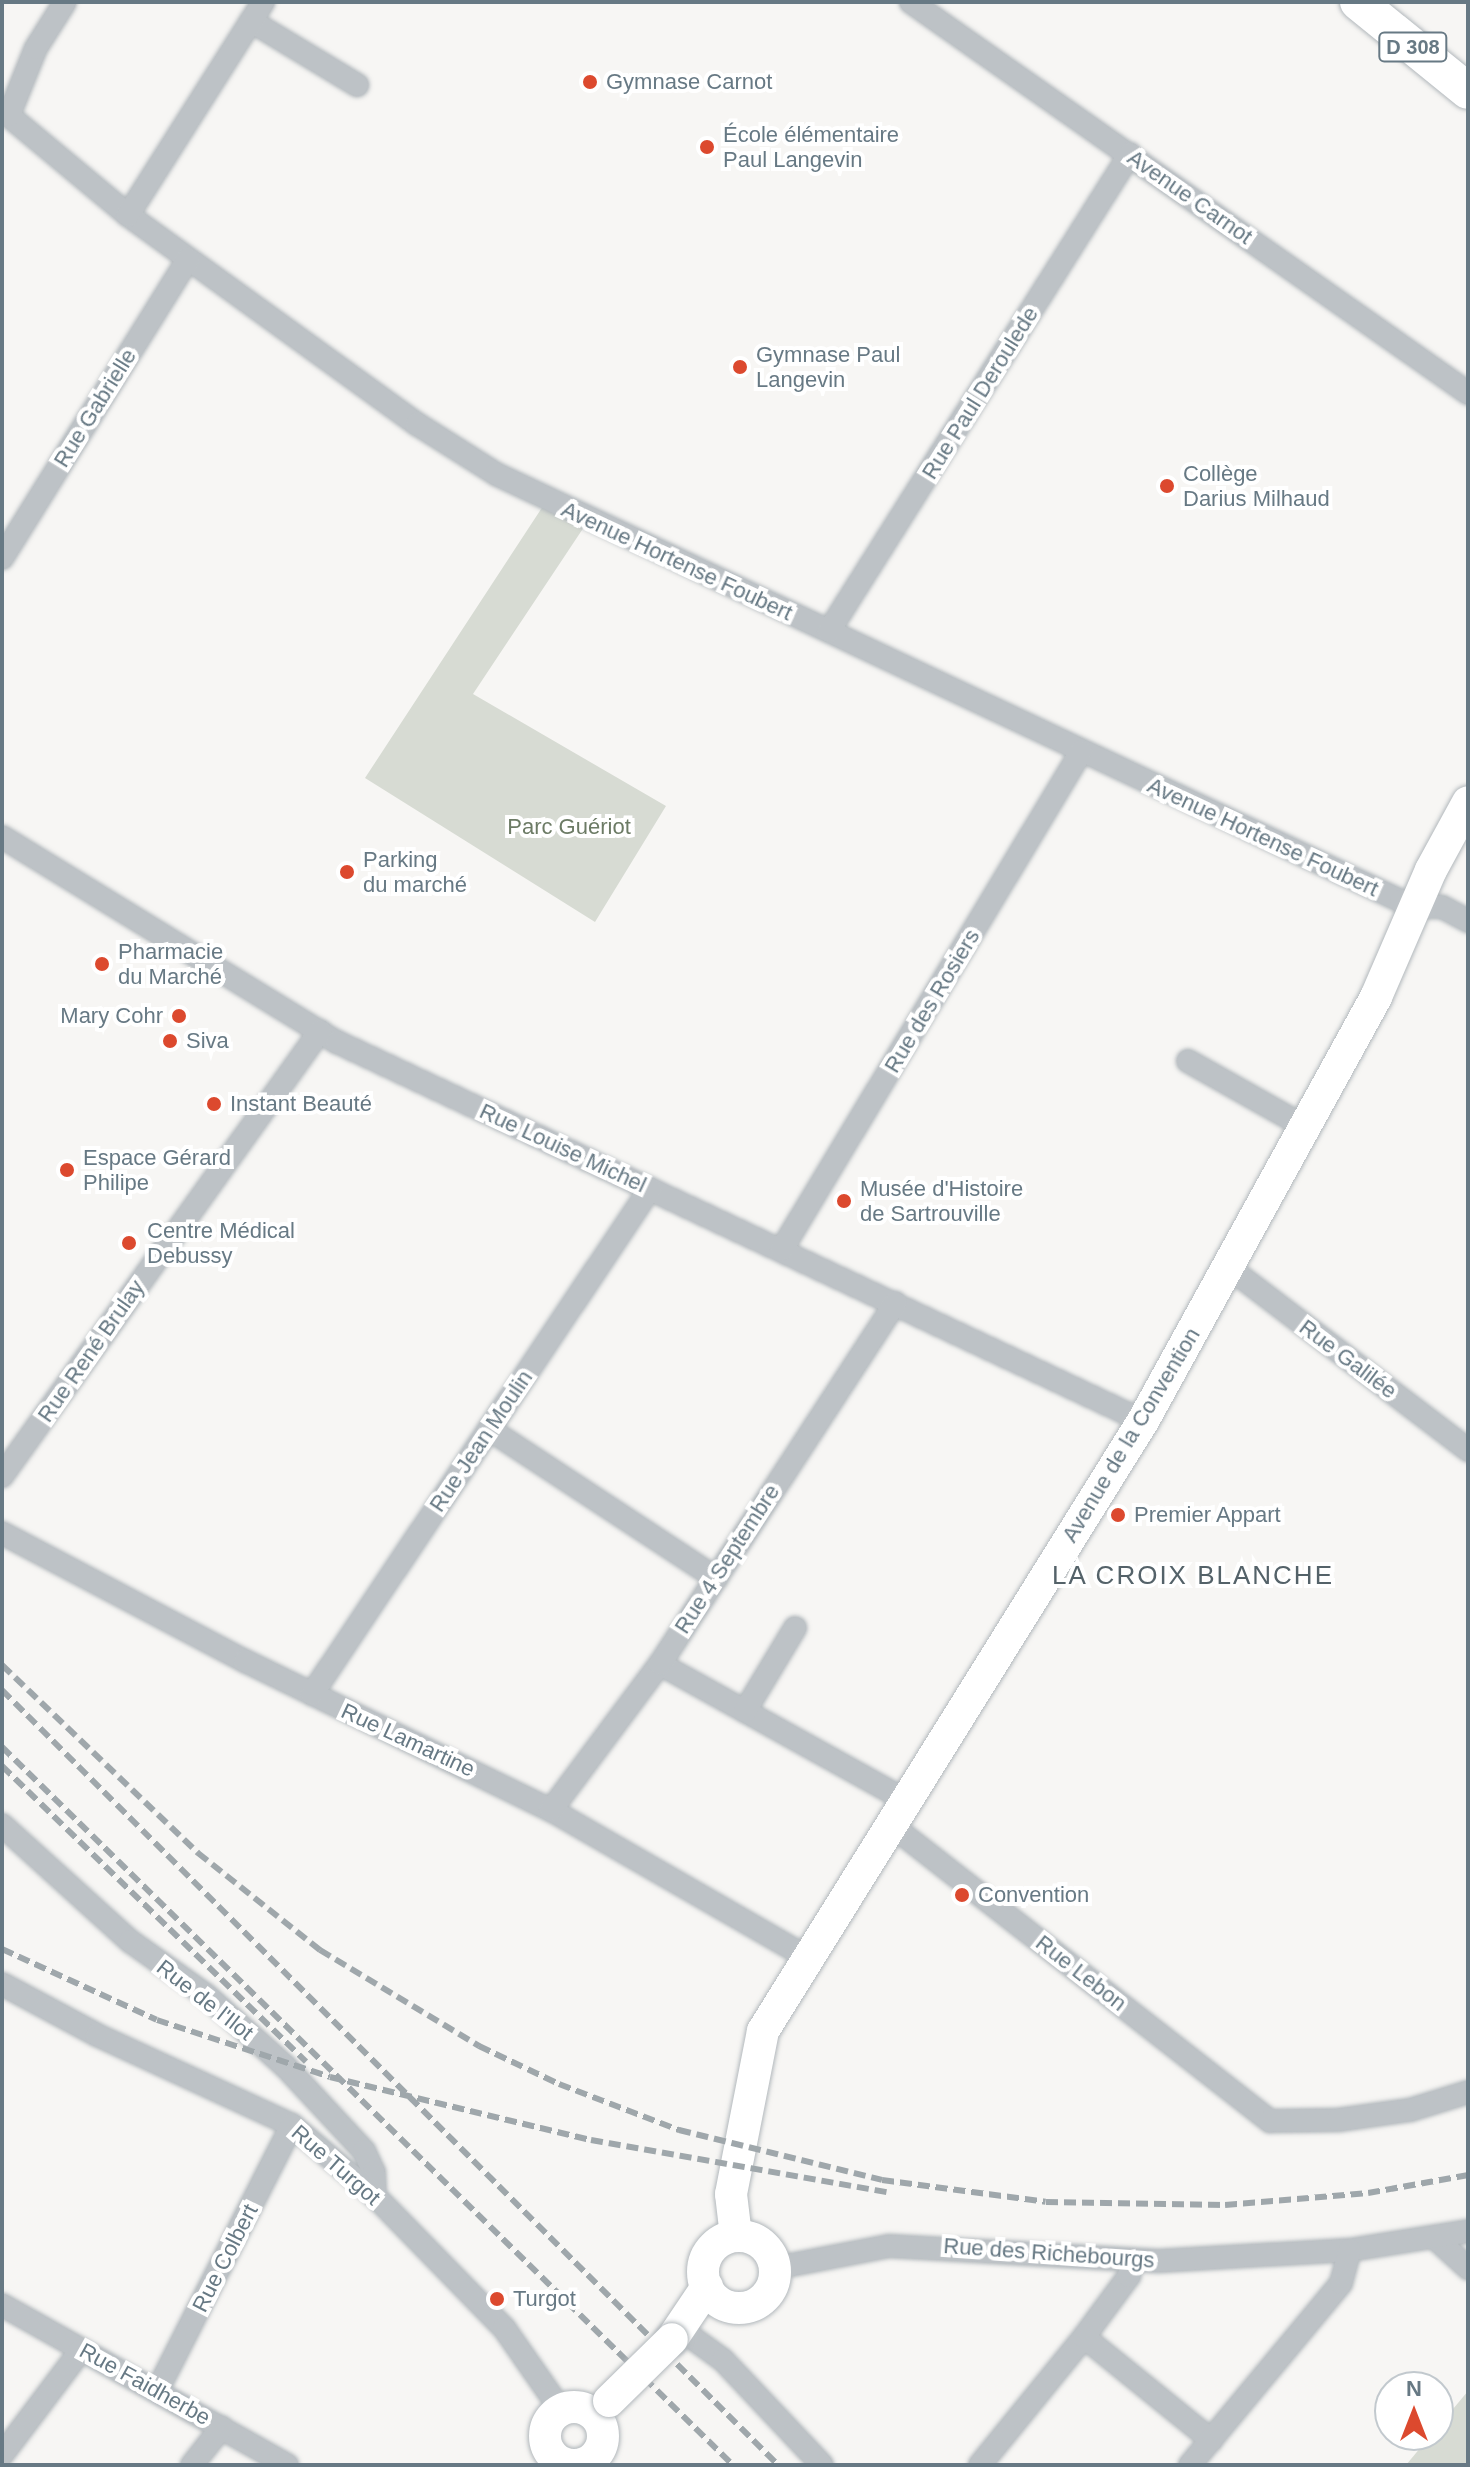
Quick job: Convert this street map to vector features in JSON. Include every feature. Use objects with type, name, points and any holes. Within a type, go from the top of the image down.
[{"type":"main road","name":"D 308","points":[[1358,2],[1468,91]]},
{"type":"main road","points":[[1392,2],[1468,62]]},
{"type":"street","points":[[6,113],[36,48],[65,2]]},
{"type":"street","name":"Avenue Carnot","points":[[912,2],[1468,393]]},
{"type":"street","points":[[128,215],[257,11],[357,85]]},
{"type":"street","name":"Avenue Hortense Foubert","points":[[6,113],[128,215],[417,424],[496,474],[1415,907],[1442,907],[1468,921]]},
{"type":"street","name":"Rue Paul Deroulede","points":[[829,631],[1130,154]]},
{"type":"street","name":"Rue Gabrielle","points":[[2,558],[188,259]]},
{"type":"street","name":"Rue des Rosiers","points":[[782,1249],[1081,752]]},
{"type":"street","name":"Avenue de la Convention","points":[[736,2236],[731,2194],[763,2031],[1143,1421],[1376,997],[1415,907],[1468,802]]},
{"type":"street","name":"Rue Louise Michel","points":[[2,837],[320,1031],[1143,1421]]},
{"type":"street","name":"Rue René Brulay","points":[[2,1476],[320,1031]]},
{"type":"street","points":[[1188,1061],[1305,1127]]},
{"type":"street","name":"Rue Jean Moulin","points":[[312,1694],[650,1189]]},
{"type":"street","name":"Rue Galilée","points":[[1228,1267],[1468,1450]]},
{"type":"street","name":"Rue 4 Septembre","points":[[551,1810],[660,1664],[895,1303]]},
{"type":"street","points":[[489,1429],[716,1578]]},
{"type":"street","name":"Rue Lamartine","points":[[2,1533],[312,1694],[551,1810],[807,1957]]},
{"type":"street","points":[[745,1711],[795,1628]]},
{"type":"street","name":"Rue Lebon","points":[[660,1664],[745,1711],[898,1812],[1270,2121],[1338,2120],[1410,2110],[1468,2092]]},
{"type":"street","name":"Rue de l'Ilot","points":[[2,1825],[130,1941],[206,1995],[286,2067],[364,2151],[374,2172],[375,2196]]},
{"type":"street","name":"Rue Turgot","points":[[2,1984],[97,2035],[292,2125],[375,2196],[504,2328],[561,2410]]},
{"type":"street","name":"Rue Colbert","points":[[157,2391],[292,2125]]},
{"type":"street","name":"Rue des Richebourgs","points":[[775,2268],[889,2246],[946,2245],[1133,2261],[1350,2250],[1468,2231]]},
{"type":"street","points":[[602,2408],[602,2444],[592,2462],[575,2465],[557,2462],[545,2434],[561,2410],[602,2408],[718,2297],[762,2299],[775,2268],[757,2241],[736,2236],[708,2254],[718,2297]]},
{"type":"street","points":[[1435,2238],[1468,2268]]},
{"type":"street","points":[[1190,2465],[1341,2283],[1350,2250]]},
{"type":"street","points":[[980,2465],[1084,2337],[1129,2276],[1133,2261]]},
{"type":"street","name":"Rue Faidherbe","points":[[2,2305],[287,2465]]},
{"type":"street","points":[[678,2336],[723,2360],[822,2465]]},
{"type":"street","points":[[1084,2337],[1211,2440]]},
{"type":"street","points":[[2,2455],[81,2350]]},
{"type":"street","points":[[192,2465],[222,2427]]},
{"type":"green space","name":"Parc Guériot","points":[[547,500],[588,521],[473,694],[666,806],[595,922],[365,778]]},
{"type":"green space","points":[[1468,2391],[1468,2465],[1406,2465],[1418,2451],[1454,2451],[1454,2408]]},
{"type":"railway","points":[[2,1665],[198,1853],[320,1950],[479,2046],[559,2084],[679,2130],[882,2180],[1046,2202],[1225,2205],[1368,2193],[1468,2175]]},
{"type":"railway","points":[[2,1690],[778,2465]]},
{"type":"railway","points":[[2,1747],[733,2465]]},
{"type":"railway","points":[[2,1766],[306,2062]]},
{"type":"railway","points":[[2,1949],[157,2020],[330,2077],[591,2140],[892,2193]]},
{"type":"place","name":"Gymnase Carnot","points":[[590,82]]},
{"type":"place","name":"École élémentaire Paul Langevin","points":[[707,147]]},
{"type":"place","name":"Gymnase Paul Langevin","points":[[740,367]]},
{"type":"place","name":"Collège Darius Milhaud","points":[[1167,486]]},
{"type":"place","name":"Parking du marché","points":[[347,872]]},
{"type":"place","name":"Pharmacie du Marché","points":[[102,964]]},
{"type":"place","name":"Mary Cohr","points":[[179,1016]]},
{"type":"place","name":"Siva","points":[[170,1041]]},
{"type":"place","name":"Instant Beauté","points":[[214,1104]]},
{"type":"place","name":"Espace Gérard Philipe","points":[[67,1170]]},
{"type":"place","name":"Musée d'Histoire de Sartrouville","points":[[844,1201]]},
{"type":"place","name":"Centre Médical Debussy","points":[[129,1243]]},
{"type":"place","name":"Premier Appart","points":[[1118,1515]]},
{"type":"place","name":"Convention","points":[[962,1895]]},
{"type":"place","name":"Turgot","points":[[497,2299]]},
{"type":"district","name":"LA CROIX BLANCHE","points":[[1193,1576]]}]
